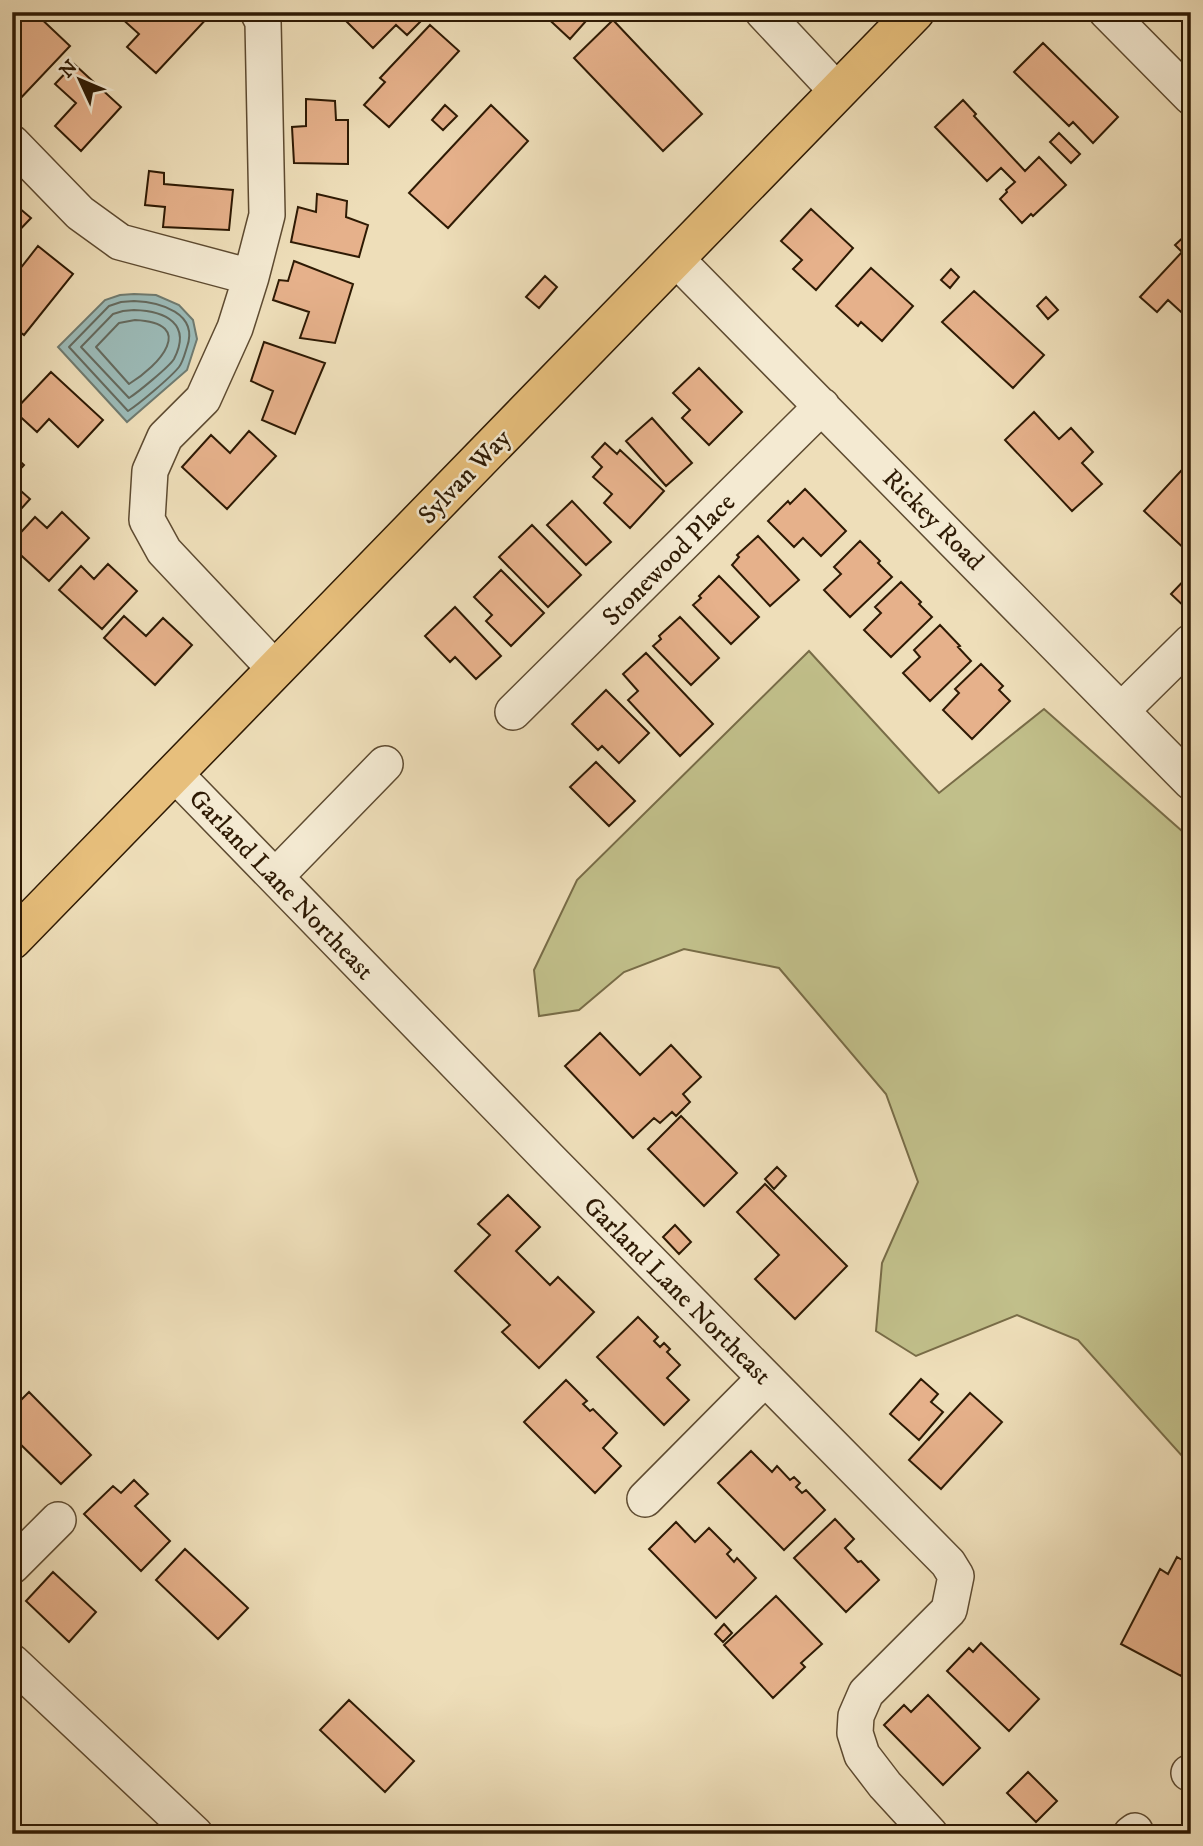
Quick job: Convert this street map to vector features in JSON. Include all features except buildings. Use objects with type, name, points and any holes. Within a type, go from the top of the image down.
[{"type":"main road","name":"Sylvan Way","points":[[12,940],[915,12]]},
{"type":"street","points":[[258,12],[263,22],[267,215],[234,328],[203,399],[164,437],[150,471],[147,520],[164,551],[276,670]]},
{"type":"street","points":[[762,12],[837,90]]},
{"type":"street","points":[[1107,12],[1191,97]]},
{"type":"street","points":[[12,143],[80,214],[120,242],[251,277]]},
{"type":"street","name":"Rickey Road","points":[[675,258],[1191,782]]},
{"type":"street","name":"Stonewood Place","points":[[513,712],[822,406]]},
{"type":"street","points":[[1122,710],[1191,642]]},
{"type":"street","points":[[275,877],[385,764]]},
{"type":"street","name":"Garland Lane Northeast","points":[[175,774],[948,1563],[956,1576],[949,1610],[866,1693],[856,1716],[855,1733],[862,1755],[885,1785],[930,1834]]},
{"type":"street","points":[[645,1499],[765,1378]]},
{"type":"street","points":[[12,1566],[58,1520]]},
{"type":"street","points":[[12,1662],[195,1834]]},
{"type":"shaded area","points":[[809,651],[939,793],[1044,709],[1191,839],[1191,1466],[1078,1340],[1017,1315],[916,1356],[876,1331],[882,1263],[918,1182],[886,1094],[779,968],[684,949],[624,972],[579,1010],[539,1016],[534,970],[577,880]]},
{"type":"water","points":[[134,294],[156,295],[179,305],[193,320],[197,339],[187,370],[127,422],[58,347],[105,300]]}]
